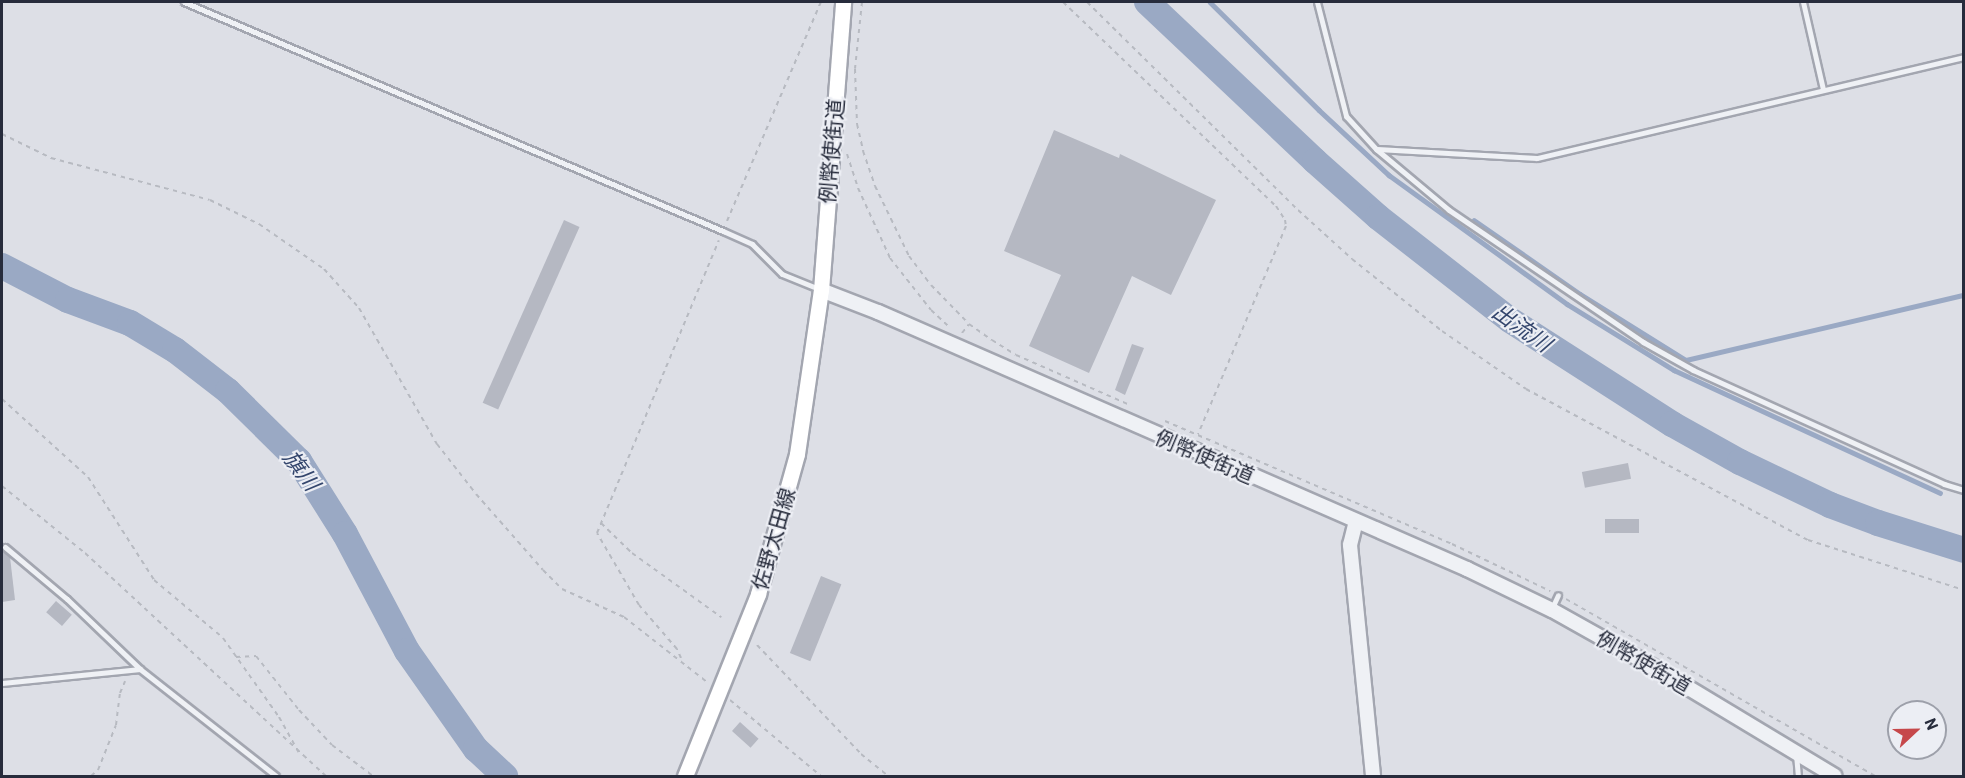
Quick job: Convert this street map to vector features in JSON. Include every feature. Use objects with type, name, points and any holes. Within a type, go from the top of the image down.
[{"type":"main road","name":"例幣使街道","points":[[821,290],[843,2]]},
{"type":"main road","name":"佐野太田線","points":[[685,777],[758,594],[787,496],[803,420],[821,290]]},
{"type":"street","name":"例幣使街道","points":[[821,290],[878,312],[1467,568],[1552,610],[1659,670],[1835,777]]},
{"type":"street","points":[[1356,521],[1350,545],[1373,777]]},
{"type":"lane","points":[[184,2],[752,244],[782,274],[821,290]]},
{"type":"lane","points":[[1317,2],[1346,116],[1376,149],[1449,210],[1643,342],[1693,370],[1944,484],[1964,490]]},
{"type":"lane","points":[[1803,2],[1823,89]]},
{"type":"lane","points":[[1376,149],[1537,159],[1964,57]]},
{"type":"lane","points":[[5,547],[67,599],[140,669],[276,777]]},
{"type":"lane","points":[[1552,610],[1558,595]]},
{"type":"lane","points":[[2,683],[140,669]]},
{"type":"lane","points":[[1796,753],[1798,777]]},
{"type":"path","points":[[682,661],[677,649],[639,604],[597,533],[820,2]]},
{"type":"path","points":[[862,2],[855,69],[859,133],[875,186],[909,256],[931,285],[969,324],[1016,355],[1139,409]]},
{"type":"path","points":[[1063,2],[1276,206],[1285,220],[1286,226],[1198,434],[1159,418]]},
{"type":"path","points":[[1087,2],[1298,210],[1352,259],[1442,331],[1526,389],[1808,540],[1964,590]]},
{"type":"path","points":[[2,134],[51,158],[210,200],[258,224],[324,268],[359,308],[437,444],[476,494],[543,570],[562,589],[624,617],[682,661],[717,698],[821,777]]},
{"type":"path","points":[[847,154],[858,188],[890,258],[931,310],[953,331]]},
{"type":"path","points":[[2,399],[88,477],[154,580],[223,638],[279,717],[299,753]]},
{"type":"path","points":[[2,486],[85,553],[326,777]]},
{"type":"path","points":[[600,522],[632,553],[721,617]]},
{"type":"path","points":[[756,645],[854,747],[888,777]]},
{"type":"path","points":[[236,657],[256,656],[299,710],[332,745],[373,777]]},
{"type":"path","points":[[91,777],[98,770],[116,725],[120,693],[129,670]]},
{"type":"building","points":[[1054,130],[1119,158],[1120,154],[1216,200],[1171,295],[1132,276],[1089,373],[1029,346],[1061,275],[1004,251]]},
{"type":"building","points":[[564,220],[580,227],[498,410],[483,403]]},
{"type":"building","points":[[1132,344],[1144,348],[1125,395],[1115,390]]},
{"type":"building","points":[[1628,463],[1631,479],[1585,488],[1582,472]]},
{"type":"building","points":[[1605,519],[1639,519],[1639,533],[1605,533]]},
{"type":"building","points":[[2,551],[10,557],[15,600],[2,602]]},
{"type":"building","points":[[821,576],[841,584],[810,661],[790,653]]},
{"type":"building","points":[[56,601],[72,615],[62,626],[46,612]]},
{"type":"building","points":[[740,722],[759,739],[751,748],[732,731]]},
{"type":"waterway","name":"出流川","points":[[1147,2],[1315,161],[1378,217],[1510,320],[1672,424],[1740,462],[1830,505],[1964,550]]},
{"type":"waterway","points":[[1210,2],[1319,110],[1389,175],[1567,304],[1674,370],[1940,493]]},
{"type":"waterway","points":[[1474,220],[1580,294],[1686,360],[1964,295]]},
{"type":"waterway","name":"旗川","points":[[2,266],[68,300],[130,323],[175,350],[228,391],[299,461],[345,534],[407,651],[476,749],[505,776]]}]
